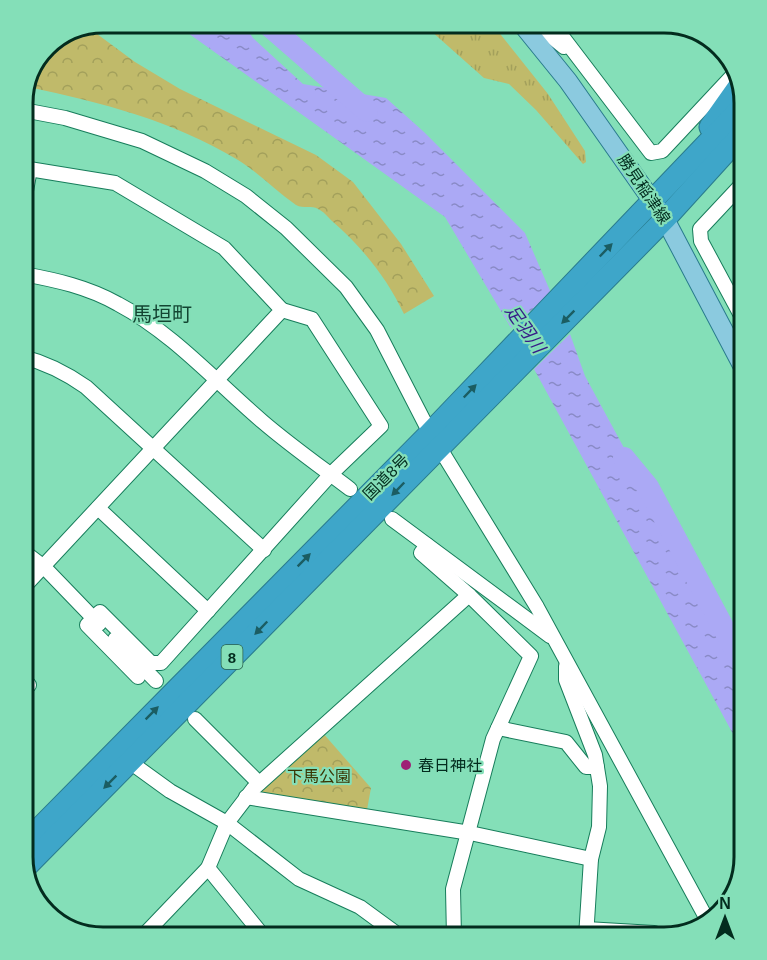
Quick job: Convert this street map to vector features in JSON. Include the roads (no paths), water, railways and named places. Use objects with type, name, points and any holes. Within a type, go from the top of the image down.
[{"type":"highway","name":"国道8号","points":[[653,216],[689,161],[734,133]]},
{"type":"highway","name":"国道8号","points":[[33,860],[130,762],[434,440],[653,216],[708,173],[734,134]]},
{"type":"highway","name":"国道8号","points":[[33,833],[434,440]]},
{"type":"main road","name":"勝見稲津線","points":[[529,33],[568,81],[653,216],[734,352]]},
{"type":"street","points":[[547,33],[576,54]]},
{"type":"street","points":[[560,33],[651,153],[662,151],[729,79]]},
{"type":"street","points":[[33,112],[64,118],[142,141],[205,171],[254,202],[286,228],[346,286],[377,330],[434,440],[555,639],[695,897]]},
{"type":"street","points":[[33,169],[115,183],[224,248],[282,310],[312,319],[381,426],[331,474],[161,663],[151,663],[100,612],[93,618],[87,625],[138,678]]},
{"type":"street","points":[[734,193],[700,229],[701,241],[734,302]]},
{"type":"street","points":[[33,276],[83,287],[118,304],[161,332],[264,424],[350,489]]},
{"type":"street","points":[[33,578],[282,310]]},
{"type":"street","points":[[33,360],[62,371],[86,387],[264,550]]},
{"type":"street","points":[[98,508],[208,611]]},
{"type":"street","points":[[392,519],[555,639]]},
{"type":"street","points":[[427,545],[421,553],[469,595],[531,656],[494,739],[453,889],[454,927]]},
{"type":"street","points":[[33,558],[156,681]]},
{"type":"street","points":[[152,927],[208,868],[227,823],[259,783],[469,595]]},
{"type":"street","points":[[566,661],[567,680],[595,755],[600,786],[599,827],[591,859],[586,927]]},
{"type":"street","points":[[195,719],[259,783]]},
{"type":"street","points":[[498,728],[566,742],[586,767],[597,767]]},
{"type":"street","points":[[130,762],[170,791],[227,823],[299,879],[360,907],[386,927]]},
{"type":"street","points":[[246,797],[470,833],[591,859]]},
{"type":"street","points":[[208,868],[255,927]]},
{"type":"water","points":[[188,33],[250,33],[303,84],[386,98],[424,132],[525,233],[551,293],[511,328],[445,217]]},
{"type":"water","points":[[570,334],[585,376],[734,651],[734,736],[534,369]]},
{"type":"waterway","name":"足羽川","points":[[277,33],[367,111]]},
{"type":"waterway","name":"足羽川","points":[[624,458],[648,487],[734,647]]},
{"type":"place","name":"春日神社","points":[[406,765]]},
{"type":"district","name":"馬垣町","points":[[162,314]]},
{"type":"park label","name":"下馬公園","points":[[319,776]]}]
